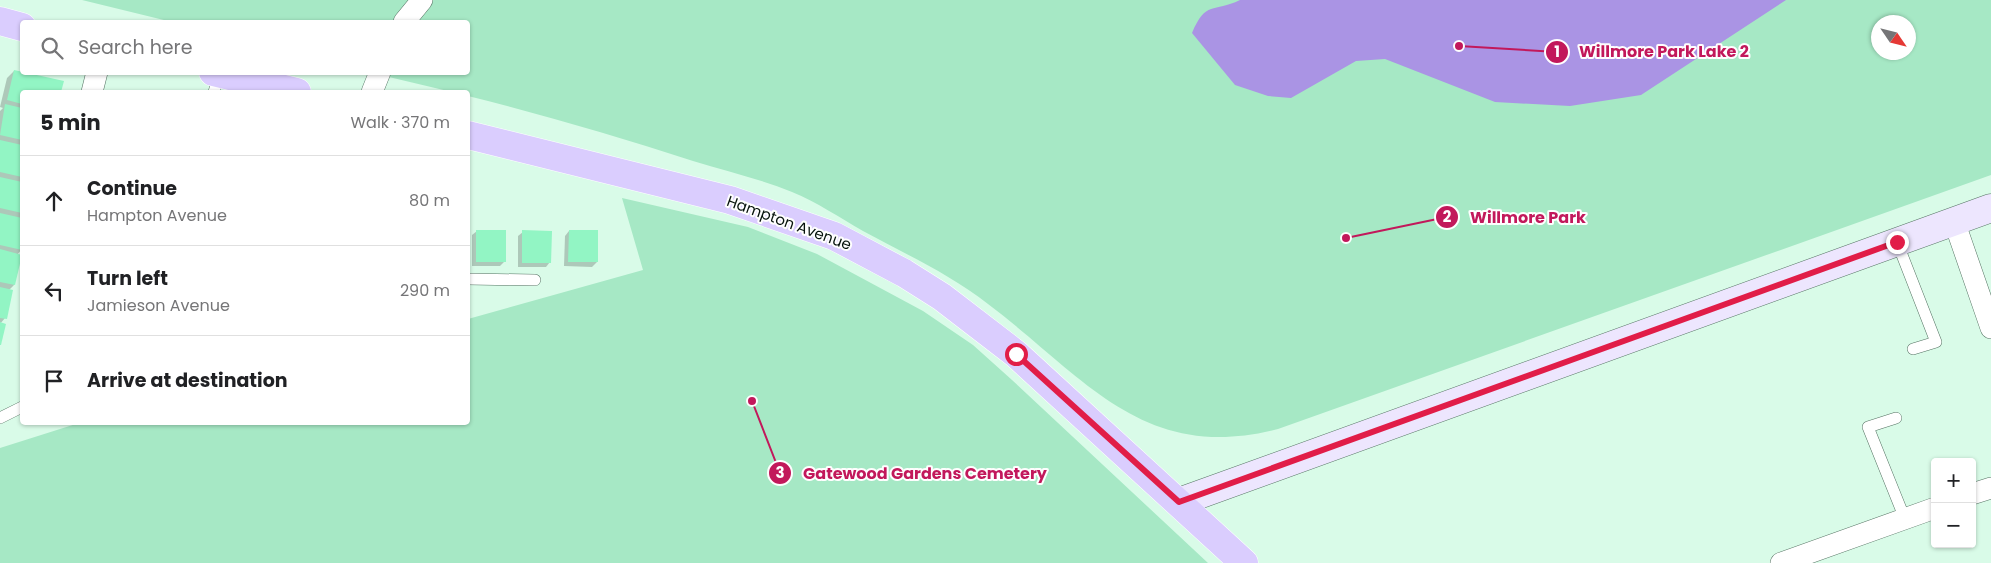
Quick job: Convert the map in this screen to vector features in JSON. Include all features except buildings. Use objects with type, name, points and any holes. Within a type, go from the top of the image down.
[{"type":"main road","points":[[0,21],[20,26]]},
{"type":"main road","points":[[215,80],[282,90]]},
{"type":"main road","name":"Hampton Avenue","points":[[470,135],[730,200],[834,236],[904,273],[942,297],[982,327],[1046,381],[1244,563]]},
{"type":"main road","points":[[1179,502],[1991,208]]},
{"type":"street","points":[[406,20],[422,0]]},
{"type":"street","points":[[92,90],[96,75]]},
{"type":"street","points":[[373,90],[379,75]]},
{"type":"street","points":[[1954,221],[1991,328]]},
{"type":"street","points":[[1976,493],[1991,488]]},
{"type":"street","points":[[1781,563],[1931,509]]},
{"type":"lane","points":[[1897,242],[1936,342],[1914,349]]},
{"type":"lane","points":[[470,279],[535,280]]},
{"type":"lane","points":[[0,418],[20,408]]},
{"type":"lane","points":[[1896,418],[1868,427],[1904,519]]},
{"type":"green space","points":[[82,0],[1991,0],[1991,175],[1278,429],[1231,437],[1189,434],[1152,424],[1119,407],[1087,385],[988,304],[958,283],[801,196],[755,179],[609,135],[470,97],[470,90],[444,90],[380,75],[470,75],[470,20],[164,20]]},
{"type":"green space","points":[[622,198],[748,227],[817,254],[923,311],[973,345],[1208,563],[0,563],[0,448],[73,425],[470,425],[470,318],[643,270]]},
{"type":"shaded area","points":[[1240,0],[1786,0],[1641,95],[1570,106],[1495,102],[1385,59],[1356,61],[1291,98],[1268,96],[1235,85],[1192,33],[1206,11]]},
{"type":"place","name":"Willmore Park Lake 2","points":[[1459,46]]},
{"type":"place","name":"Willmore Park","points":[[1346,238]]},
{"type":"place","name":"Gatewood Gardens Cemetery","points":[[752,401]]},
{"type":"route","points":[[1016,354],[1179,502],[1897,242]]}]
